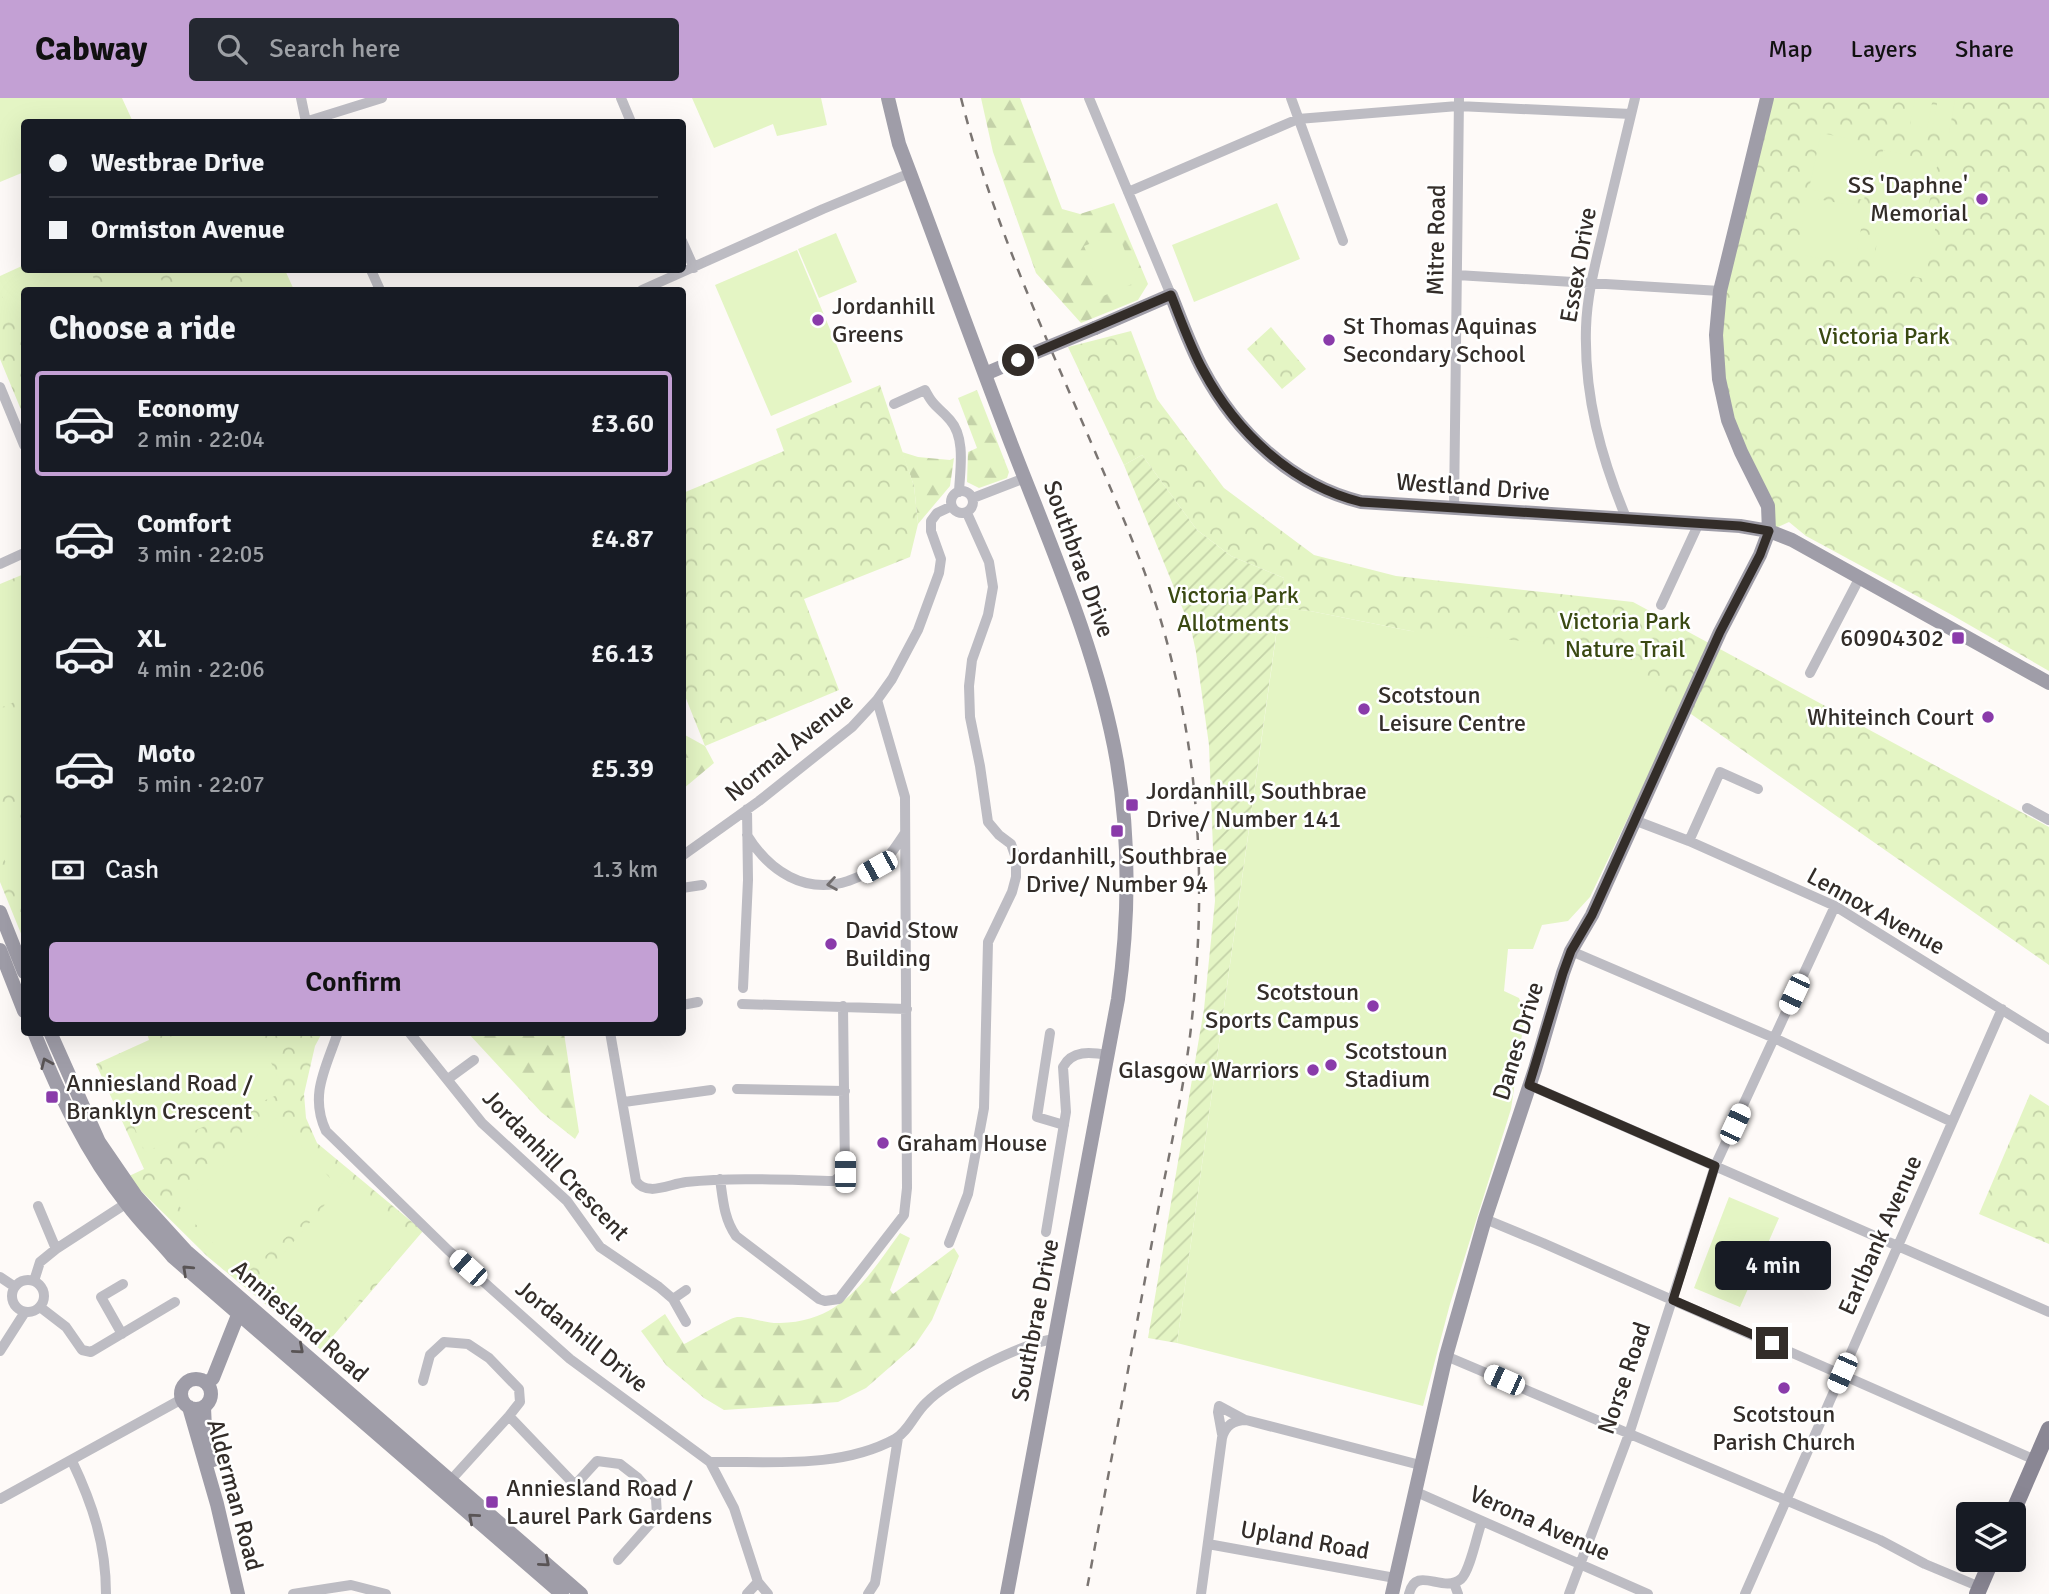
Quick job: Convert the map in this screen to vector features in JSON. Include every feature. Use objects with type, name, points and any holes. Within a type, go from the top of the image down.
[{"type":"main road","points":[[2017,1502],[2049,1430]]},
{"type":"main road","points":[[1978,1591],[1986,1572]]},
{"type":"street","points":[[301,98],[304,119]]},
{"type":"street","points":[[315,119],[382,98]]},
{"type":"street","points":[[621,98],[630,119]]},
{"type":"street","name":"Southbrae Drive","points":[[888,98],[910,173],[1089,652],[1103,699],[1117,764],[1125,838],[1127,897],[1121,976],[1006,1594]]},
{"type":"street","name":"Westland Drive","points":[[1089,98],[1201,368],[1241,427],[1268,453],[1300,477],[1339,497],[1361,502],[1740,526],[1769,531],[1792,540],[2049,683]]},
{"type":"street","points":[[1291,98],[1343,241]]},
{"type":"street","name":"Essex Drive","points":[[1627,520],[1604,462],[1592,412],[1587,371],[1586,327],[1591,284],[1635,98]]},
{"type":"street","points":[[1767,98],[1720,291],[1716,335],[1719,379],[1732,431],[1768,506],[1769,531]]},
{"type":"street","points":[[1128,192],[1298,119],[1459,102],[1631,114]]},
{"type":"street","name":"Mitre Road","points":[[1454,509],[1459,102]]},
{"type":"street","points":[[686,271],[910,173]]},
{"type":"street","points":[[686,250],[694,268]]},
{"type":"street","points":[[649,287],[682,273]]},
{"type":"street","points":[[1457,275],[1720,291]]},
{"type":"street","points":[[985,374],[1171,295]]},
{"type":"street","points":[[0,387],[21,438]]},
{"type":"street","points":[[894,404],[925,390],[933,406],[952,421],[961,445],[959,492]]},
{"type":"street","points":[[973,498],[1025,478]]},
{"type":"street","points":[[959,492],[969,493],[973,498],[972,508],[967,513],[960,513],[952,506],[954,496],[959,492]]},
{"type":"street","name":"Normal Avenue","points":[[686,853],[852,727],[877,700],[892,679],[918,630],[939,573],[941,559],[931,531],[931,521],[937,513],[952,506]]},
{"type":"street","points":[[948,1243],[968,1194],[984,1108],[988,942],[1012,892],[1016,877],[1016,858],[1011,844],[988,822],[970,717],[972,660],[988,615],[993,587],[989,562],[967,513]]},
{"type":"street","points":[[1661,605],[1699,525]]},
{"type":"street","name":"Danes Drive","points":[[1392,1594],[1446,1356],[1485,1219],[1571,951],[1592,915],[1720,632],[1760,555],[1769,531]]},
{"type":"street","points":[[0,565],[21,555]]},
{"type":"street","points":[[1810,673],[1860,577]]},
{"type":"street","points":[[720,1179],[726,1217],[736,1236],[825,1301],[838,1300],[904,1215],[907,1180],[905,797],[877,700]]},
{"type":"street","points":[[1689,841],[1720,772],[1758,789]]},
{"type":"street","points":[[2027,808],[2049,820]]},
{"type":"street","points":[[743,988],[747,809]]},
{"type":"street","name":"Lennox Avenue","points":[[1634,820],[1689,841],[1835,906],[2049,1039]]},
{"type":"street","points":[[747,835],[758,852],[773,867],[791,878],[817,886],[842,883],[877,867],[905,833]]},
{"type":"street","points":[[686,887],[702,885]]},
{"type":"street","name":"Norse Road","points":[[1569,1594],[1629,1434],[1715,1166],[1835,906]]},
{"type":"street","points":[[0,912],[3,928],[21,966]]},
{"type":"street","points":[[0,950],[21,1001]]},
{"type":"street","points":[[1571,951],[1774,1038],[1952,1122]]},
{"type":"street","points":[[686,1004],[698,1002]]},
{"type":"street","points":[[741,1004],[907,1009]]},
{"type":"street","points":[[611,1036],[636,1181],[641,1187],[647,1190],[720,1179],[834,1181],[845,1172],[843,1006]]},
{"type":"street","name":"Earlbank Avenue","points":[[1745,1594],[2002,1009]]},
{"type":"street","points":[[1049,1033],[1037,1117],[1064,1125]]},
{"type":"street","name":"Anniesland Road","points":[[36,1036],[66,1107],[94,1156],[173,1257],[243,1310],[450,1481],[562,1594]]},
{"type":"street","name":"Anniesland Road","points":[[52,1036],[99,1142],[131,1200]]},
{"type":"street","name":"Jordanhill Drive","points":[[337,1036],[318,1091],[318,1110],[326,1131],[448,1250],[570,1359],[710,1462]]},
{"type":"street","name":"Jordanhill Crescent","points":[[412,1036],[482,1123],[568,1201],[600,1247],[673,1299],[686,1322]]},
{"type":"street","name":"Southbrae Drive","points":[[1046,1232],[1064,1125],[1063,1067],[1066,1060],[1081,1053],[1108,1055]]},
{"type":"street","name":"Jordanhill Crescent","points":[[448,1079],[474,1060]]},
{"type":"street","points":[[1529,1085],[2049,1312]]},
{"type":"street","points":[[737,1089],[845,1091]]},
{"type":"street","points":[[624,1102],[711,1090]]},
{"type":"street","points":[[34,1281],[40,1262],[131,1200]]},
{"type":"street","points":[[38,1206],[56,1249]]},
{"type":"street","points":[[1485,1219],[1842,1373],[2035,1460]]},
{"type":"street","points":[[0,1277],[15,1287]]},
{"type":"street","points":[[23,1280],[38,1283],[45,1297],[40,1307],[25,1312],[13,1302],[15,1287],[23,1280]]},
{"type":"street","points":[[122,1334],[101,1297],[123,1284]]},
{"type":"street","points":[[673,1299],[686,1290]]},
{"type":"street","points":[[40,1307],[66,1327],[82,1350],[91,1352],[175,1301]]},
{"type":"street","name":"Anniesland Road","points":[[243,1310],[514,1545],[581,1594]]},
{"type":"street","name":"Alderman Road","points":[[207,1383],[212,1378],[243,1310]]},
{"type":"street","points":[[0,1351],[25,1312]]},
{"type":"street","points":[[768,1594],[758,1582],[734,1508],[710,1462],[815,1460],[859,1455],[898,1438],[927,1401],[963,1376],[1008,1354],[1054,1339]]},
{"type":"street","points":[[422,1381],[430,1355],[444,1342],[468,1344],[489,1358],[519,1389],[520,1402],[450,1481]]},
{"type":"street","points":[[1446,1356],[1880,1540],[1978,1591]]},
{"type":"street","name":"Alderman Road","points":[[192,1404],[211,1396],[207,1383],[198,1379],[188,1381],[182,1389],[205,1429],[247,1594]]},
{"type":"street","points":[[0,1499],[72,1461],[192,1404]]},
{"type":"street","name":"Alderman Road","points":[[192,1404],[238,1594]]},
{"type":"street","points":[[1222,1438],[1218,1409],[1220,1406],[1246,1420],[1420,1465]]},
{"type":"street","points":[[509,1416],[575,1485],[597,1461],[620,1464],[638,1478],[656,1498],[657,1516],[618,1560]]},
{"type":"street","points":[[1201,1594],[1224,1430],[1230,1424],[1246,1420]]},
{"type":"street","points":[[868,1594],[874,1583],[898,1438]]},
{"type":"street","points":[[72,1461],[93,1508],[103,1542],[106,1594]]},
{"type":"street","name":"Verona Avenue","points":[[1414,1491],[1648,1594]]},
{"type":"street","points":[[1409,1594],[1413,1583],[1418,1580],[1454,1583],[1466,1572],[1482,1521]]},
{"type":"street","name":"Upland Road","points":[[1208,1544],[1395,1578]]},
{"type":"street","points":[[747,1594],[758,1582]]},
{"type":"street","points":[[1454,1583],[1458,1594]]},
{"type":"street","points":[[293,1594],[351,1585],[386,1594]]},
{"type":"green space","points":[[0,98],[122,98],[132,119],[21,119],[21,173],[0,182]]},
{"type":"green space","points":[[692,98],[821,98],[827,125],[777,136],[773,124],[714,148]]},
{"type":"green space","points":[[981,98],[1020,98],[1062,209],[1080,214],[1114,203],[1148,284],[1138,300],[1081,323],[1036,273],[993,152]]},
{"type":"green space","name":"Victoria Park","points":[[1770,98],[2049,98],[2049,671],[1806,536],[1789,522],[1769,531],[1768,506],[1741,452],[1716,335]]},
{"type":"green space","points":[[1915,98],[1933,98],[1927,128],[1910,125]]},
{"type":"green space","points":[[1938,98],[1955,100],[1949,133],[1932,130]]},
{"type":"green space","points":[[1821,133],[1875,144],[1864,200],[1809,189]]},
{"type":"green space","points":[[1883,150],[1938,162],[1926,217],[1871,205]]},
{"type":"green space","points":[[1807,197],[1865,208],[1854,265],[1797,254]]},
{"type":"green space","points":[[1277,203],[1300,259],[1194,302],[1172,245]]},
{"type":"green space","points":[[1883,214],[1936,225],[1925,279],[1872,267]]},
{"type":"green space","points":[[836,233],[857,282],[819,298],[798,249]]},
{"type":"green space","points":[[1118,233],[1137,282],[1103,296],[1084,246]]},
{"type":"green space","points":[[797,250],[852,382],[771,416],[715,285]]},
{"type":"green space","points":[[21,266],[21,273],[286,273],[293,287],[21,287],[21,410],[0,359],[0,276]]},
{"type":"green space","points":[[23,273],[91,273],[98,287],[21,287],[21,339],[0,291],[0,283]]},
{"type":"green space","points":[[121,273],[158,273],[165,287],[119,287],[114,276]]},
{"type":"green space","points":[[184,273],[239,273],[204,287],[191,287]]},
{"type":"green space","points":[[264,273],[284,273],[292,287],[231,287]]},
{"type":"green space","points":[[1271,327],[1306,369],[1282,389],[1247,349]]},
{"type":"green space","name":"Victoria Park Nature Trail","points":[[1131,331],[1157,399],[1224,488],[1314,555],[1396,576],[1633,602],[2049,827],[2049,965],[1681,707],[1411,631],[1310,611],[1280,608],[1284,578],[1231,556],[1197,530],[1142,455],[1124,465],[1068,347]]},
{"type":"green space","name":"Jordanhill Greens","points":[[880,385],[914,486],[918,524],[910,557],[804,599],[839,690],[705,746],[686,698],[686,492],[784,451],[776,429]]},
{"type":"green space","points":[[977,390],[1009,472],[1007,478],[979,488],[967,482],[968,452],[977,448],[958,398]]},
{"type":"green space","points":[[902,452],[918,457],[950,460],[954,458],[950,486],[918,524],[914,486]]},
{"type":"green space","name":"Victoria Park Allotments","points":[[1142,455],[1197,530],[1231,556],[1284,578],[1177,1343],[1148,1338],[1204,1009],[1215,901],[1209,745],[1191,629],[1124,465]]},
{"type":"green space","points":[[21,575],[21,934],[0,882],[0,584]]},
{"type":"green space","points":[[21,593],[21,699],[0,708],[0,603]]},
{"type":"green space","name":"Scotstoun Sports Campus","points":[[1280,608],[1310,611],[1411,631],[1534,642],[1649,676],[1681,707],[1590,897],[1568,921],[1542,925],[1533,949],[1508,949],[1504,991],[1519,998],[1525,1014],[1511,1109],[1450,1304],[1423,1406],[1177,1343]]},
{"type":"green space","points":[[21,709],[21,789],[9,794],[0,774],[0,719]]},
{"type":"green space","points":[[686,736],[705,746],[714,763],[686,786]]},
{"type":"green space","points":[[21,818],[21,899],[0,849],[0,828]]},
{"type":"green space","points":[[148,1036],[320,1036],[315,1046],[304,1094],[306,1118],[317,1143],[423,1231],[321,1350],[208,1257],[127,1177],[144,1169],[96,1064],[149,1040]]},
{"type":"green space","points":[[172,1036],[259,1036],[284,1092],[145,1152],[107,1064]]},
{"type":"green space","points":[[471,1036],[564,1036],[579,1132],[575,1139],[541,1112]]},
{"type":"green space","points":[[2030,1094],[2049,1106],[2049,1244],[1979,1214]]},
{"type":"green space","points":[[276,1118],[339,1188],[345,1179],[413,1236],[322,1344],[255,1287],[334,1194],[243,1276],[179,1206]]},
{"type":"green space","points":[[1729,1197],[1779,1218],[1740,1307],[1694,1288]]},
{"type":"green space","points":[[900,1233],[910,1238],[890,1290],[893,1294],[954,1248],[959,1256],[932,1320],[915,1345],[866,1388],[838,1402],[724,1410],[704,1398],[666,1365],[641,1331],[665,1314],[684,1344],[737,1317],[780,1323],[802,1321],[820,1315],[837,1306],[864,1281]]},
{"type":"railway","points":[[961,98],[1004,234],[1146,575],[1169,650],[1180,699],[1195,797],[1198,944],[1189,1044],[1086,1594]]},
{"type":"place","name":"SS 'Daphne' Memorial","points":[[1982,199]]},
{"type":"place","name":"Jordanhill Greens","points":[[818,320]]},
{"type":"place","name":"St Thomas Aquinas Secondary School","points":[[1329,340]]},
{"type":"place","name":"60904302","points":[[1958,638]]},
{"type":"place","name":"Scotstoun Leisure Centre","points":[[1364,709]]},
{"type":"place","name":"Whiteinch Court","points":[[1988,717]]},
{"type":"place","name":"Jordanhill, Southbrae Drive/ Number 141","points":[[1132,805]]},
{"type":"place","name":"Jordanhill, Southbrae Drive/ Number 94","points":[[1117,831]]},
{"type":"place","name":"David Stow Building","points":[[831,944]]},
{"type":"place","name":"Scotstoun Sports Campus","points":[[1373,1006]]},
{"type":"place","name":"Scotstoun Stadium","points":[[1331,1065]]},
{"type":"place","name":"Glasgow Warriors","points":[[1313,1070]]},
{"type":"place","name":"Anniesland Road / Branklyn Crescent","points":[[52,1097]]},
{"type":"place","name":"Graham House","points":[[883,1143]]},
{"type":"place","name":"Scotstoun Parish Church","points":[[1784,1388]]},
{"type":"place","name":"Anniesland Road / Laurel Park Gardens","points":[[492,1502]]},
{"type":"route","points":[[1018,360],[1171,295],[1201,368],[1241,427],[1268,453],[1300,477],[1339,497],[1361,502],[1740,526],[1769,531],[1760,555],[1743,583],[1720,632],[1592,915],[1571,951],[1529,1085],[1715,1166],[1673,1300],[1772,1343]]}]
